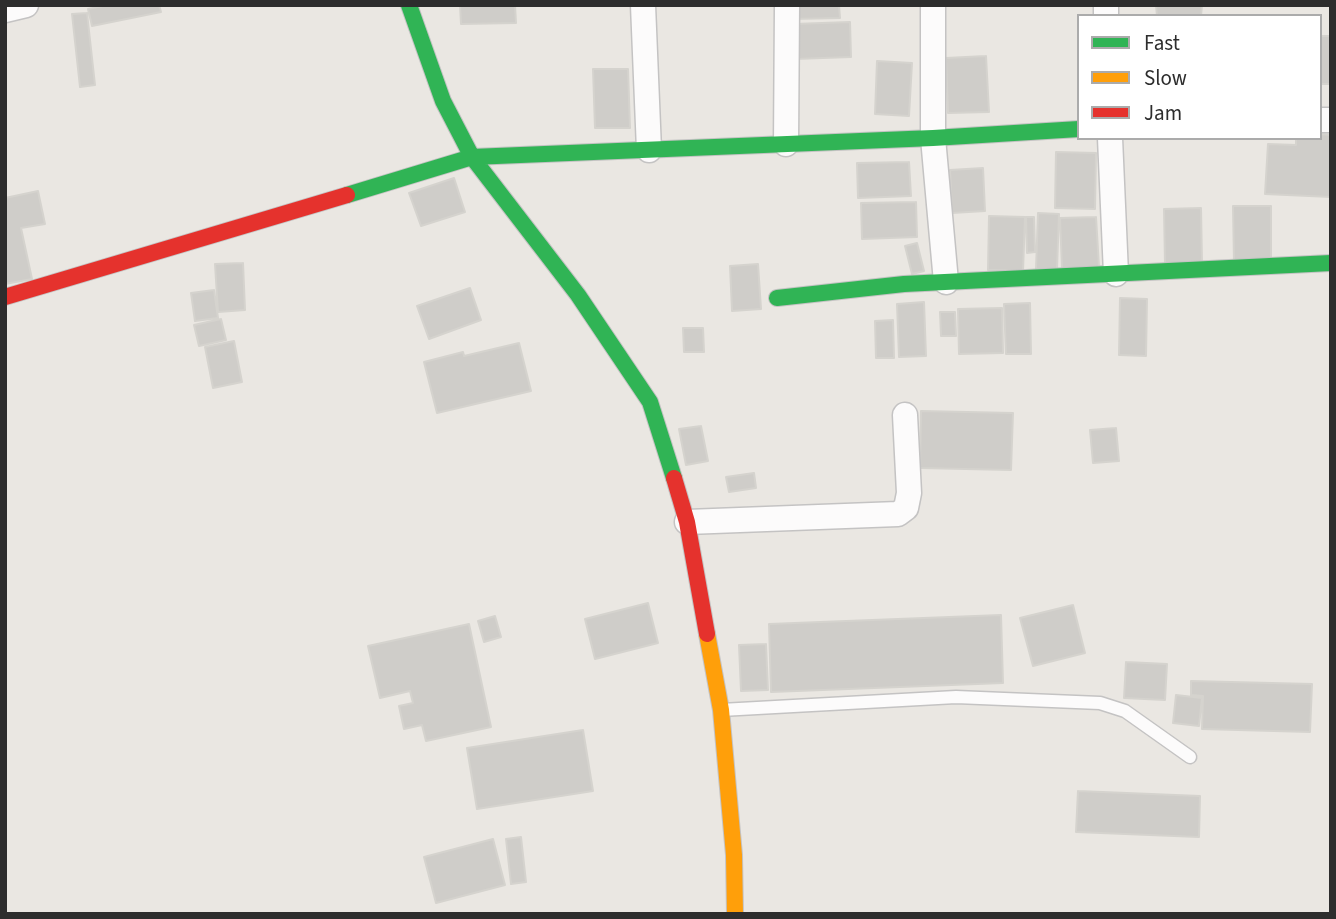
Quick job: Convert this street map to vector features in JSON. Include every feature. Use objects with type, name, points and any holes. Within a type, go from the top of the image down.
[{"type":"street","points":[[5,10],[26,5]]},
{"type":"street","points":[[409,5],[443,102],[472,158],[578,295],[650,402],[687,522],[721,710],[734,855],[735,914]]},
{"type":"street","points":[[643,5],[649,150]]},
{"type":"street","points":[[786,144],[787,5]]},
{"type":"street","points":[[933,5],[933,138],[947,282]]},
{"type":"street","points":[[5,297],[472,158],[1077,129]]},
{"type":"street","points":[[1110,140],[1116,274]]},
{"type":"street","points":[[777,298],[947,282],[1331,263]]},
{"type":"street","points":[[687,522],[898,514],[906,508],[909,493],[905,415]]},
{"type":"lane","points":[[721,710],[956,697],[1100,704],[1125,711],[1190,757]]},
{"type":"building","points":[[108,5],[159,5],[161,12],[92,26],[88,9]]},
{"type":"building","points":[[460,5],[515,5],[516,23],[461,24]]},
{"type":"building","points":[[791,5],[839,5],[840,18],[791,19]]},
{"type":"building","points":[[1156,5],[1202,5],[1201,14],[1157,14]]},
{"type":"building","points":[[87,13],[95,85],[80,87],[72,14]]},
{"type":"building","points":[[850,22],[851,57],[795,59],[794,24]]},
{"type":"building","points":[[1322,36],[1331,36],[1331,84],[1322,84]]},
{"type":"building","points":[[986,56],[989,112],[948,113],[946,58]]},
{"type":"building","points":[[877,61],[912,63],[909,116],[875,114]]},
{"type":"building","points":[[593,69],[628,69],[630,128],[595,128]]},
{"type":"building","points":[[1322,134],[1331,135],[1331,197],[1265,194],[1268,144],[1296,145],[1296,140],[1322,140]]},
{"type":"building","points":[[1056,152],[1096,153],[1095,209],[1055,208]]},
{"type":"building","points":[[909,162],[911,196],[858,198],[857,163]]},
{"type":"building","points":[[983,168],[985,211],[952,213],[950,170]]},
{"type":"building","points":[[454,178],[465,212],[421,226],[409,193]]},
{"type":"building","points":[[38,191],[45,224],[21,228],[32,279],[5,284],[5,198]]},
{"type":"building","points":[[916,202],[917,237],[862,239],[861,203]]},
{"type":"building","points":[[1233,206],[1271,206],[1271,261],[1234,262]]},
{"type":"building","points":[[1201,208],[1202,263],[1165,264],[1164,209]]},
{"type":"building","points":[[1038,213],[1059,214],[1057,269],[1036,269]]},
{"type":"building","points":[[989,216],[1025,217],[1023,271],[988,270]]},
{"type":"building","points":[[1026,217],[1034,217],[1035,252],[1027,253]]},
{"type":"building","points":[[1096,217],[1099,267],[1062,269],[1060,218]]},
{"type":"building","points":[[917,243],[924,271],[912,274],[905,246]]},
{"type":"building","points":[[243,263],[245,310],[218,312],[215,264]]},
{"type":"building","points":[[758,264],[761,309],[732,311],[730,266]]},
{"type":"building","points":[[470,288],[481,320],[429,339],[417,306]]},
{"type":"building","points":[[214,290],[218,318],[195,321],[191,293]]},
{"type":"building","points":[[1120,298],[1147,299],[1146,356],[1119,355]]},
{"type":"building","points":[[924,302],[926,356],[899,357],[897,304]]},
{"type":"building","points":[[1030,303],[1031,354],[1006,354],[1004,304]]},
{"type":"building","points":[[1002,308],[1003,353],[959,354],[958,309]]},
{"type":"building","points":[[940,312],[955,312],[956,336],[941,336]]},
{"type":"building","points":[[221,319],[226,340],[199,346],[194,325]]},
{"type":"building","points":[[893,320],[894,358],[876,358],[875,321]]},
{"type":"building","points":[[683,328],[703,328],[704,352],[684,352]]},
{"type":"building","points":[[234,341],[242,382],[213,388],[205,347]]},
{"type":"building","points":[[519,343],[531,391],[437,413],[424,362],[463,352],[464,356]]},
{"type":"building","points":[[921,411],[1013,413],[1011,470],[920,468]]},
{"type":"building","points":[[701,426],[708,461],[686,465],[679,429]]},
{"type":"building","points":[[1116,428],[1119,461],[1093,463],[1090,430]]},
{"type":"building","points":[[754,473],[756,488],[729,492],[726,477]]},
{"type":"building","points":[[648,603],[658,643],[595,659],[585,619]]},
{"type":"building","points":[[1073,605],[1085,653],[1033,666],[1020,618]]},
{"type":"building","points":[[1001,615],[1003,683],[771,692],[769,624]]},
{"type":"building","points":[[495,616],[501,637],[484,642],[478,621]]},
{"type":"building","points":[[469,624],[491,727],[426,741],[422,725],[404,729],[399,706],[413,703],[410,691],[380,698],[368,646]]},
{"type":"building","points":[[766,644],[768,690],[741,691],[739,645]]},
{"type":"building","points":[[1126,662],[1167,664],[1165,700],[1124,698]]},
{"type":"building","points":[[1191,681],[1312,684],[1310,732],[1202,729],[1203,696],[1191,695]]},
{"type":"building","points":[[1176,695],[1202,698],[1199,726],[1173,723]]},
{"type":"building","points":[[583,730],[593,791],[477,809],[467,748]]},
{"type":"building","points":[[1078,791],[1200,796],[1199,837],[1076,832]]},
{"type":"building","points":[[521,837],[526,882],[511,884],[506,839]]},
{"type":"building","points":[[493,839],[505,885],[436,903],[424,857]]},
{"type":"traffic: fast","points":[[409,5],[443,101],[472,157],[578,295],[650,402],[674,478]]},
{"type":"traffic: fast","points":[[347,195],[472,157],[933,138],[1077,129]]},
{"type":"traffic: fast","points":[[777,298],[904,284],[1331,263]]},
{"type":"traffic: slow","points":[[707,634],[721,710],[734,855],[735,914]]},
{"type":"traffic: jam","points":[[5,297],[347,195]]},
{"type":"traffic: jam","points":[[674,478],[687,522],[707,634]]}]
